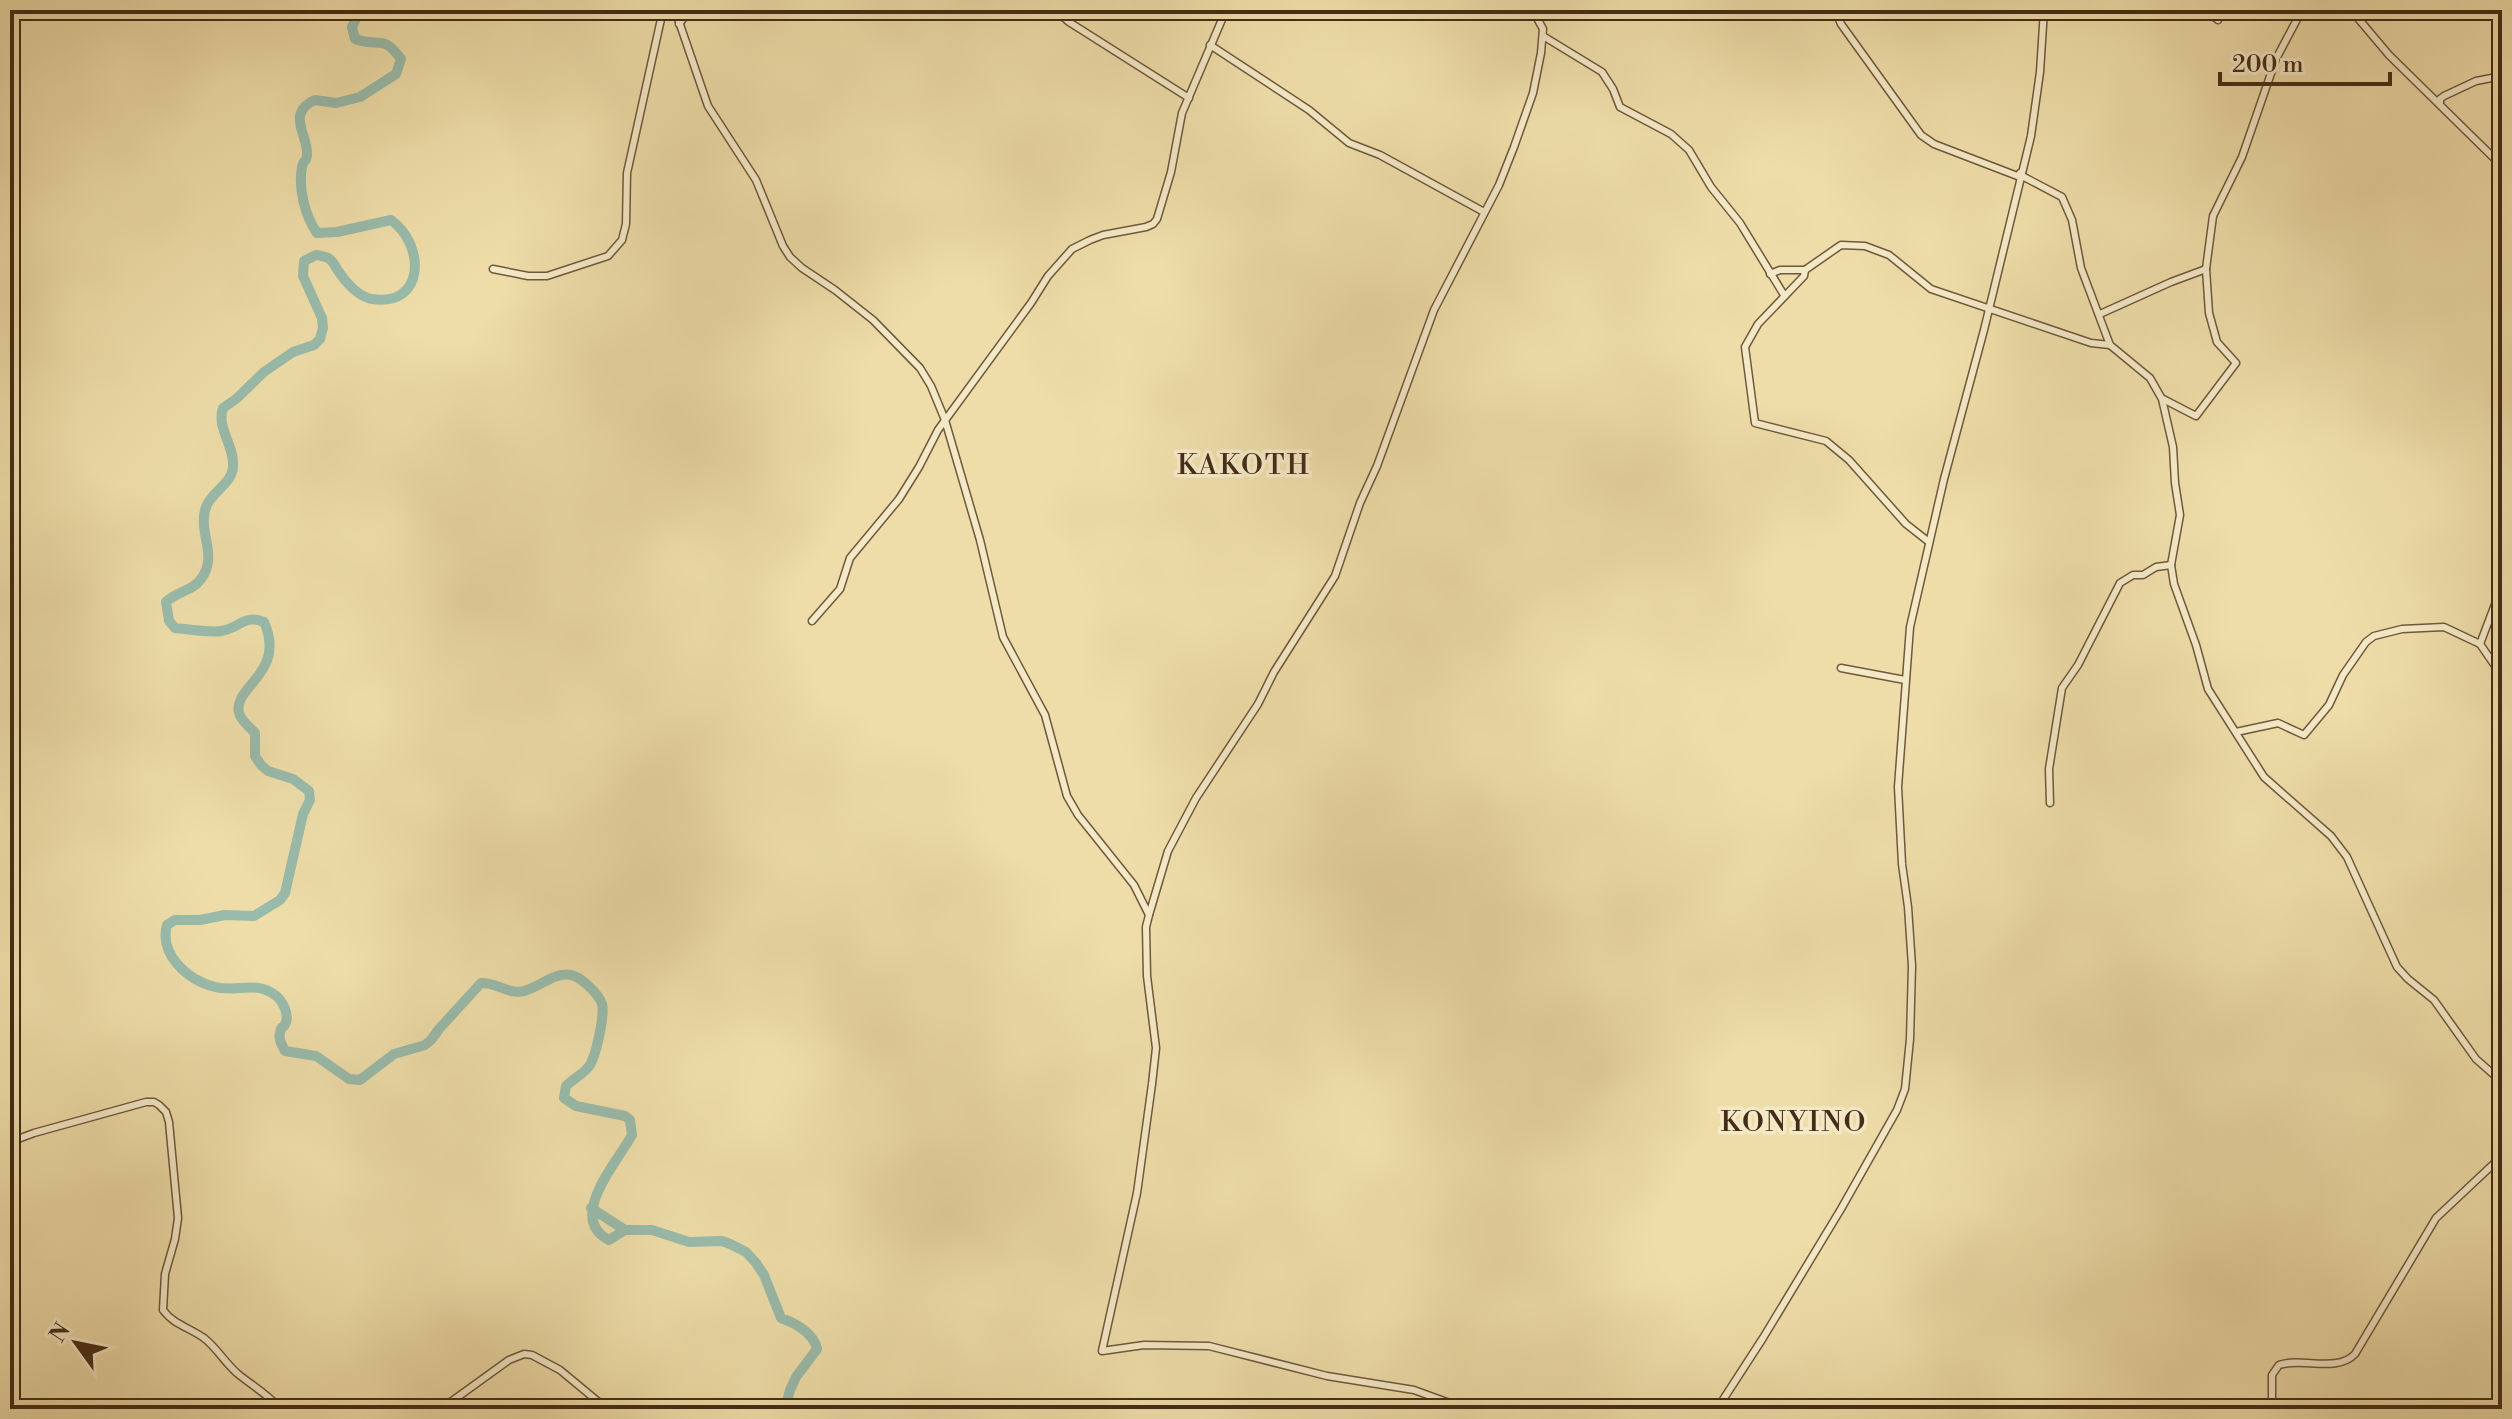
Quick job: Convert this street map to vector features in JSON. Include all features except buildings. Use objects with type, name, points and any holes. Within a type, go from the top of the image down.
[{"type":"street","points":[[493,269],[528,276],[547,276],[608,256],[622,240],[626,224],[627,173],[663,10]]},
{"type":"street","points":[[675,10],[708,106],[756,180],[783,246],[802,268],[860,308],[903,349],[931,386],[945,420],[980,540],[1003,637],[1045,715],[1067,796],[1078,815],[1134,885],[1149,915]]},
{"type":"street","points":[[679,24],[690,10]]},
{"type":"street","points":[[1055,10],[1189,98]]},
{"type":"street","points":[[812,621],[840,589],[850,558],[899,499],[945,420],[1048,276],[1072,249],[1103,235],[1146,227],[1157,219],[1171,172],[1179,127],[1226,10]]},
{"type":"street","points":[[1466,1409],[1414,1390],[1327,1376],[1209,1346],[1144,1345],[1102,1351],[1135,1204],[1152,1084],[1156,1048],[1147,976],[1146,927],[1168,851],[1196,798],[1258,704],[1274,672],[1335,576],[1434,310],[1509,160],[1533,93],[1543,36],[1543,26],[1537,18],[1539,10]]},
{"type":"street","points":[[1835,10],[1841,24],[1921,135],[1934,144],[2020,175],[2062,197],[2072,220],[2081,268],[2110,345],[2150,378],[2162,399],[2173,447],[2180,515],[2171,565],[2174,584],[2208,689],[2264,777],[2331,836],[2347,857],[2397,967],[2434,1000],[2476,1059],[2502,1082]]},
{"type":"street","points":[[1717,1409],[1848,1197],[1897,1110],[1905,1089],[1912,966],[1898,787],[1910,627],[2031,136],[2044,10]]},
{"type":"street","points":[[2206,10],[2218,20]]},
{"type":"street","points":[[2162,399],[2196,416],[2236,363],[2212,332],[2206,269],[2213,216],[2242,157],[2276,59],[2302,10]]},
{"type":"street","points":[[2351,10],[2389,55],[2502,166]]},
{"type":"street","points":[[1543,36],[1602,72],[1620,107],[1671,134],[1689,150],[1711,187],[1740,223],[1784,295]]},
{"type":"street","points":[[1210,45],[1309,110],[1349,143],[1380,155],[1484,212]]},
{"type":"street","points":[[2440,106],[2440,99],[2465,86],[2502,76]]},
{"type":"street","points":[[1770,274],[1780,270],[1805,270],[1841,245],[1865,246],[1889,255],[1931,289],[2091,343],[2110,345]]},
{"type":"street","points":[[2100,314],[2206,269]]},
{"type":"street","points":[[1805,270],[1804,276],[1758,324],[1745,347],[1755,423],[1826,441],[1849,460],[1906,524],[1929,542]]},
{"type":"street","points":[[2050,803],[2049,769],[2062,688],[2078,665],[2120,583],[2133,575],[2143,575],[2156,567],[2171,565]]},
{"type":"street","points":[[2480,644],[2497,599],[2502,572]]},
{"type":"street","points":[[2236,732],[2278,723],[2304,735],[2329,705],[2343,675],[2366,642],[2374,636],[2402,629],[2444,627],[2480,644],[2502,676]]},
{"type":"street","points":[[1841,668],[1905,680]]},
{"type":"street","points":[[10,1142],[135,1105],[154,1102],[159,1105],[166,1112],[169,1122],[178,1218],[165,1274],[163,1310],[170,1318],[206,1339],[234,1370],[260,1388],[281,1409]]},
{"type":"street","points":[[2272,1409],[2272,1375],[2279,1365],[2350,1360],[2436,1218],[2502,1156]]},
{"type":"street","points":[[441,1409],[509,1360],[524,1354],[560,1370],[601,1404],[617,1409]]},
{"type":"waterway","points":[[360,10],[352,27],[355,39],[389,46],[401,59],[396,74],[360,97],[336,103],[315,100],[306,105],[300,118],[307,148],[301,175],[302,193],[317,233],[337,232],[391,220],[410,244],[414,258],[411,284],[403,293],[390,299],[372,299],[353,289],[328,258],[316,255],[304,261],[303,276],[322,318],[320,339],[314,345],[293,352],[264,372],[223,408],[222,423],[233,467],[229,478],[206,507],[206,570],[198,583],[166,602],[169,621],[175,628],[216,631],[252,620],[264,622],[269,654],[258,677],[243,695],[239,713],[255,733],[255,756],[261,765],[268,771],[293,779],[309,791],[310,800],[303,814],[285,893],[280,900],[254,916],[225,915],[200,920],[175,920],[167,925],[167,946],[171,956],[185,972],[205,984],[223,988],[260,988],[275,995],[287,1015],[280,1035],[285,1051],[316,1056],[349,1079],[360,1080],[394,1054],[425,1045],[481,983],[518,992],[565,974],[584,982],[602,1004],[601,1025],[590,1065],[566,1086],[564,1098],[576,1106],[625,1116],[630,1120],[632,1135],[599,1189],[592,1218],[597,1230],[609,1240],[625,1230],[652,1230],[689,1242],[722,1241],[746,1252],[764,1275],[781,1318],[808,1333],[817,1349],[796,1377],[785,1409]]},
{"type":"waterway","points":[[591,1208],[625,1230]]},
{"type":"district","name":"KAKOTH","points":[[1244,464]]},
{"type":"district","name":"KONYINO","points":[[1794,1121]]}]
